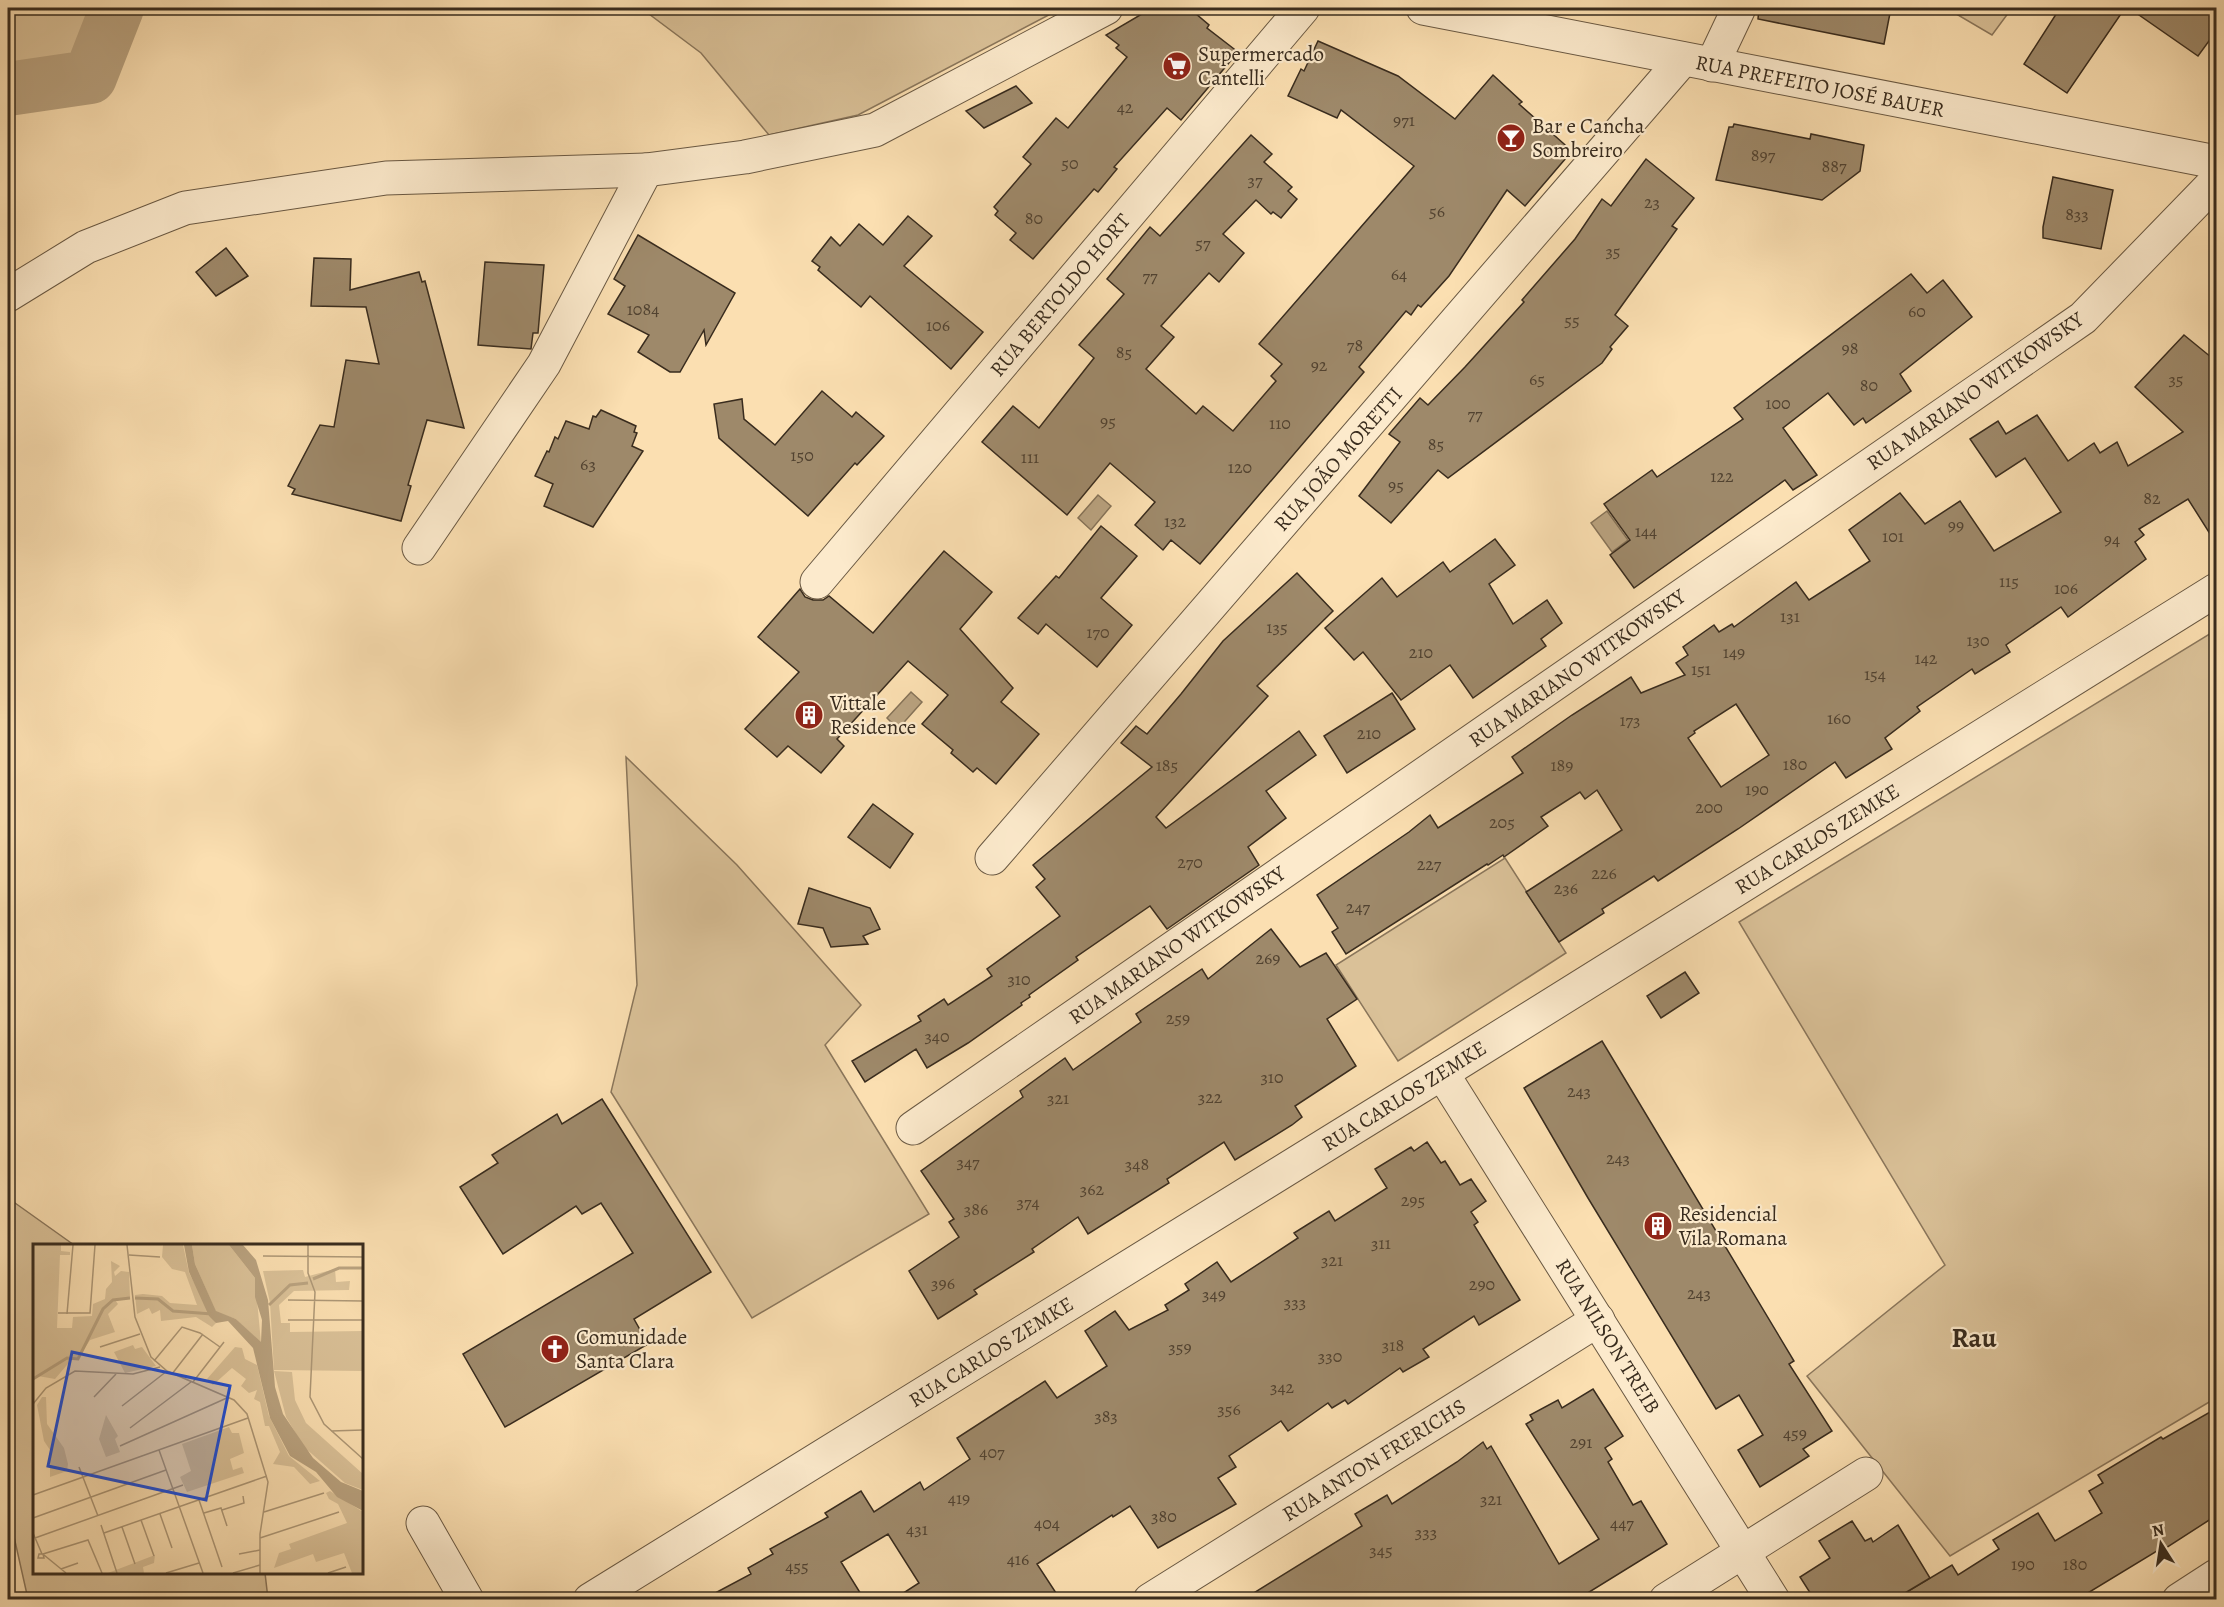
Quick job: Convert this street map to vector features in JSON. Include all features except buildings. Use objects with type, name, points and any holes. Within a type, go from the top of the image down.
[{"type":"street","points":[[8,295],[86,247],[185,208],[386,178],[646,170],[745,157],[875,129],[1106,8]]},
{"type":"street","name":"RUA BERTOLDO HORT","points":[[817,582],[1303,8]]},
{"type":"street","name":"RUA PREFEITO JOSÉ BAUER","points":[[1423,8],[2217,162]]},
{"type":"street","name":"RUA JOÃO MORETTI","points":[[992,858],[1697,62],[1739,8]]},
{"type":"street","points":[[419,548],[544,364],[646,170]]},
{"type":"street","name":"RUA MARIANO WITKOWSKY","points":[[913,1128],[2083,318],[2217,181]]},
{"type":"street","name":"RUA CARLOS ZEMKE","points":[[590,1599],[1442,1073],[2217,590]]},
{"type":"street","name":"RUA NILSON TREIB","points":[[1442,1073],[1773,1599]]},
{"type":"street","name":"RUA ANTON FRERICHS","points":[[1150,1599],[1598,1320]]},
{"type":"street","points":[[1666,1599],[1866,1474]]},
{"type":"street","points":[[423,1523],[467,1599]]},
{"type":"street","points":[[2179,1599],[2217,1576]]},
{"type":"shaded area","points":[[8,8],[117,8],[90,77],[11,88],[8,95]]},
{"type":"shaded area","points":[[641,8],[1062,8],[858,115],[769,135],[701,53]]},
{"type":"shaded area","points":[[1946,8],[2012,8],[1992,35]]},
{"type":"shaded area","points":[[1098,495],[1111,506],[1091,530],[1078,518]]},
{"type":"shaded area","points":[[1607,511],[1628,540],[1612,552],[1591,523]]},
{"type":"shaded area","points":[[2216,630],[2216,1398],[1950,1556],[1807,1376],[1945,1265],[1739,922]]},
{"type":"shaded area","points":[[911,692],[922,702],[898,729],[887,718]]},
{"type":"shaded area","points":[[626,757],[737,865],[861,1005],[825,1045],[929,1214],[752,1318],[611,1092],[637,985]]},
{"type":"shaded area","points":[[1505,858],[1566,953],[1398,1061],[1336,965]]},
{"type":"shaded area","points":[[8,1198],[73,1244],[33,1244],[33,1574],[265,1574],[268,1599],[28,1599],[8,1510]]},
{"type":"waterway","points":[[8,89],[90,77],[117,8]]},
{"type":"place","name":"Supermercado Cantelli","points":[[1177,66]]},
{"type":"place","name":"Bar e Cancha Sombreiro","points":[[1511,138]]},
{"type":"place","name":"Vittale Residence","points":[[809,715]]},
{"type":"place","name":"Residencial Vila Romana","points":[[1658,1226]]},
{"type":"place","name":"Comunidade Santa Clara","points":[[555,1349]]},
{"type":"district","name":"Rau","points":[[1974,1338]]}]
